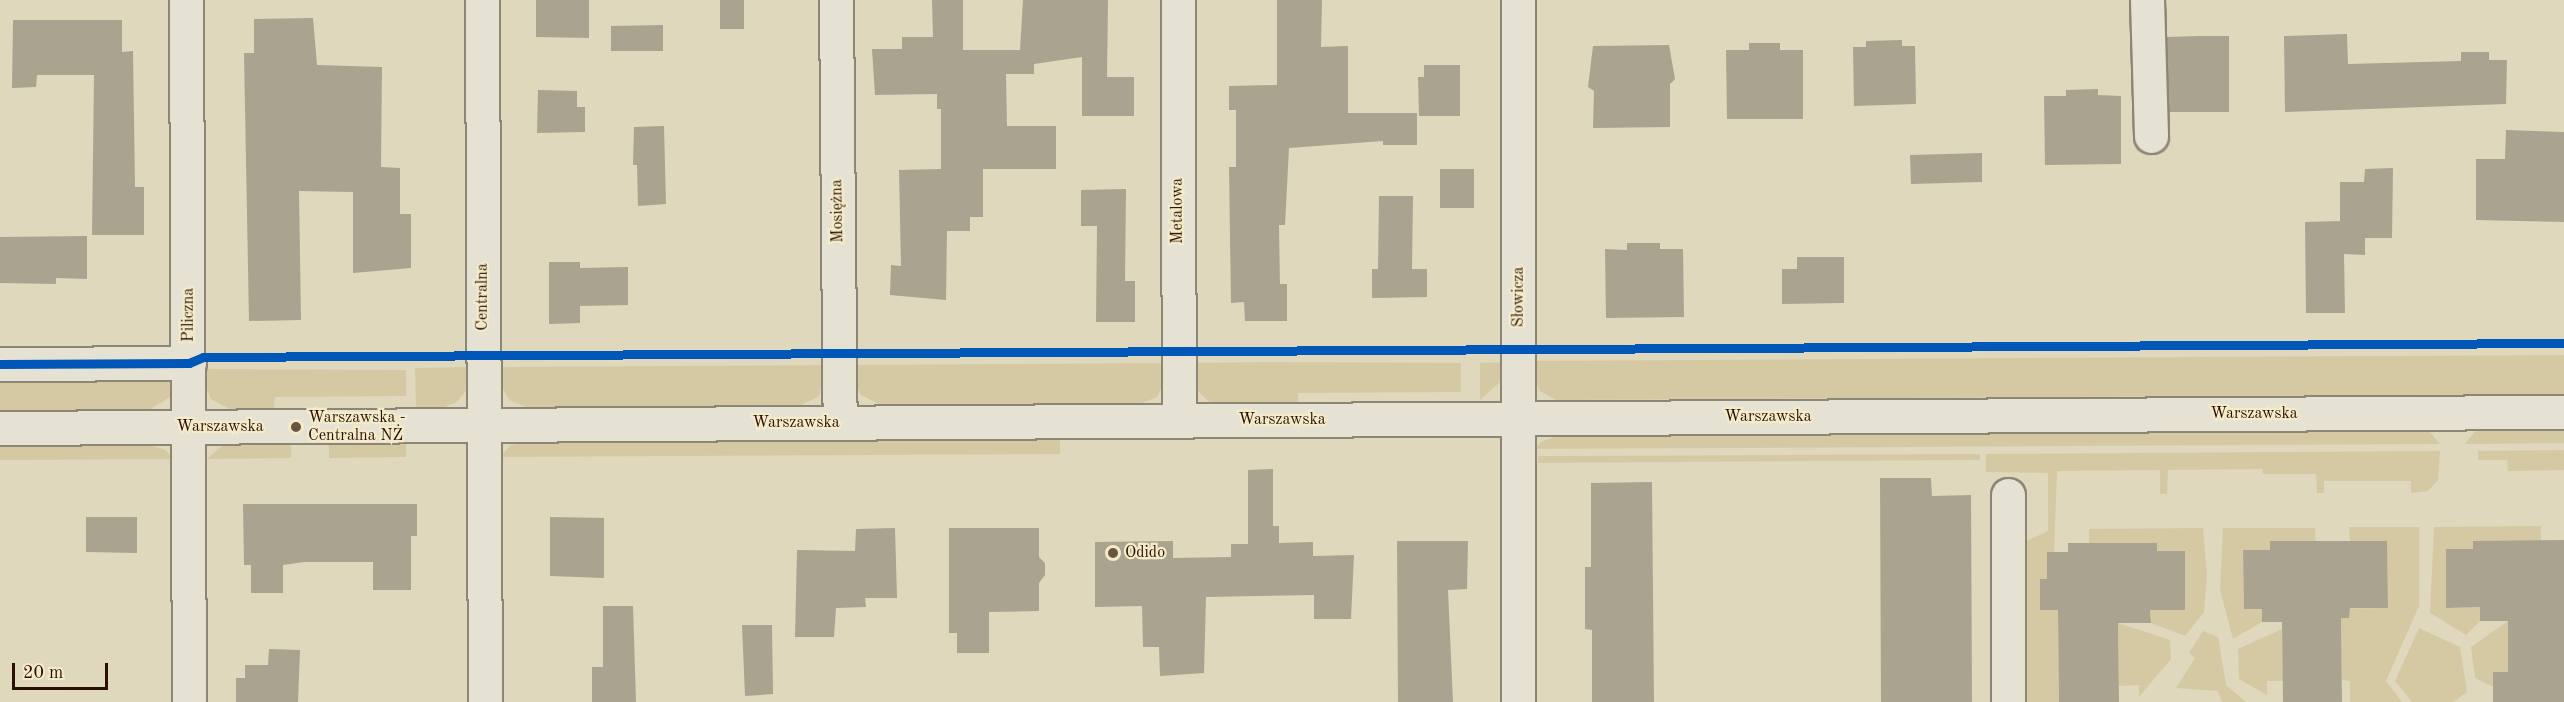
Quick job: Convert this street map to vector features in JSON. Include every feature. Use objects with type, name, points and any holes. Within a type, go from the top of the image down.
[{"type":"street","name":"Piliczna","points":[[186,0],[189,702]]},
{"type":"street","name":"Centralna","points":[[482,0],[485,702]]},
{"type":"street","name":"Mosiężna","points":[[836,0],[840,423]]},
{"type":"street","name":"Metalowa","points":[[1178,0],[1179,421]]},
{"type":"street","name":"Słowicza","points":[[1518,0],[1518,702]]},
{"type":"street","points":[[2147,0],[2151,136]]},
{"type":"street","points":[[0,364],[189,363]]},
{"type":"street","name":"Warszawska","points":[[0,428],[2564,412]]},
{"type":"street","points":[[2008,495],[2008,702]]},
{"type":"shaded area","points":[[2564,355],[2564,394],[1556,400],[1540,391],[1534,377],[1534,361]]},
{"type":"shaded area","points":[[1505,362],[1499,383],[1480,400],[1480,363]]},
{"type":"shaded area","points":[[1163,363],[1161,389],[1157,397],[1140,404],[881,405],[861,395],[854,379],[854,365]]},
{"type":"shaded area","points":[[1193,363],[1461,363],[1461,392],[1298,393],[1298,403],[1218,404],[1208,401],[1196,389]]},
{"type":"shaded area","points":[[826,365],[819,396],[799,406],[529,408],[509,400],[499,381],[499,367]]},
{"type":"shaded area","points":[[468,367],[467,389],[457,402],[442,408],[416,408],[415,368]]},
{"type":"shaded area","points":[[175,369],[170,397],[149,410],[0,411],[0,370]]},
{"type":"shaded area","points":[[204,369],[406,370],[406,396],[275,397],[274,409],[230,409],[211,399],[204,383]]},
{"type":"shaded area","points":[[2476,430],[2564,430],[2564,443],[2465,444]]},
{"type":"shaded area","points":[[2429,431],[2440,444],[1535,449],[1541,442],[1556,436]]},
{"type":"shaded area","points":[[1060,439],[1060,454],[500,457],[511,445],[529,442]]},
{"type":"shaded area","points":[[329,443],[406,443],[406,457],[329,458]]},
{"type":"shaded area","points":[[291,444],[291,458],[207,459],[222,446]]},
{"type":"shaded area","points":[[0,445],[149,445],[166,450],[173,459],[0,460]]},
{"type":"shaded area","points":[[2564,450],[2564,470],[2508,471],[2507,460],[2478,460],[2478,451]]},
{"type":"shaded area","points":[[2440,451],[2438,480],[2428,491],[2411,493],[2411,481],[2324,481],[2324,493],[2317,493],[2316,474],[2263,474],[2262,469],[2168,470],[2167,494],[2160,494],[2160,470],[2057,471],[2054,552],[2047,552],[2047,579],[2040,579],[2040,610],[2093,610],[2058,621],[2059,702],[2022,702],[2022,543],[2048,531],[2048,473],[1986,472],[1986,454]]},
{"type":"shaded area","points":[[1980,454],[1980,460],[1538,463],[1538,456]]},
{"type":"shaded area","points":[[2541,526],[2541,540],[2510,549],[2510,541],[2493,541],[2476,549],[2476,540],[2473,549],[2446,549],[2446,608],[2480,607],[2480,621],[2466,635],[2430,613],[2434,527]]},
{"type":"shaded area","points":[[2349,527],[2419,527],[2419,606],[2386,681],[2402,702],[2350,702],[2350,681],[2342,680],[2341,618],[2349,616],[2313,616],[2313,609],[2388,608],[2387,541],[2350,541]]},
{"type":"shaded area","points":[[2203,528],[2207,575],[2204,612],[2185,636],[2151,623],[2150,610],[2185,609],[2184,551],[2157,551],[2157,542],[2154,551],[2138,551],[2137,543],[2089,543],[2089,529]]},
{"type":"shaded area","points":[[2223,528],[2315,528],[2316,550],[2272,542],[2270,550],[2243,551],[2244,609],[2262,609],[2262,622],[2233,639],[2220,590]]},
{"type":"shaded area","points":[[2508,621],[2508,672],[2493,672],[2493,687],[2475,678],[2471,647]]},
{"type":"shaded area","points":[[2118,623],[2170,640],[2171,659],[2139,697],[2139,685],[2119,686]]},
{"type":"shaded area","points":[[2419,628],[2460,647],[2467,692],[2453,702],[2412,702],[2395,681]]},
{"type":"shaded area","points":[[2282,629],[2283,681],[2267,681],[2267,695],[2239,679],[2238,649]]},
{"type":"shaded area","points":[[2203,631],[2218,637],[2226,685],[2246,702],[2222,702],[2218,691],[2176,688],[2195,658],[2189,653]]},
{"type":"building","points":[[536,0],[589,0],[589,38],[536,37]]},
{"type":"building","points":[[720,0],[744,0],[744,29],[720,29]]},
{"type":"building","points":[[932,0],[963,0],[963,50],[1020,50],[1023,0],[1108,0],[1107,77],[1134,77],[1134,116],[1082,116],[1082,57],[1034,64],[1034,74],[1006,74],[1007,126],[1056,126],[1056,169],[983,169],[983,217],[970,217],[970,231],[947,231],[946,300],[890,295],[891,265],[901,266],[899,170],[941,169],[941,109],[937,109],[937,94],[875,95],[872,49],[902,49],[902,37],[933,37]]},
{"type":"building","points":[[1277,0],[1322,0],[1321,47],[1348,46],[1348,113],[1417,113],[1417,145],[1383,145],[1383,141],[1289,148],[1285,225],[1279,225],[1280,284],[1287,284],[1287,321],[1245,321],[1244,302],[1231,303],[1229,167],[1236,167],[1236,110],[1229,110],[1229,86],[1277,85]]},
{"type":"building","points":[[313,18],[317,65],[382,67],[381,167],[400,168],[400,214],[411,214],[411,268],[353,273],[353,192],[299,191],[301,320],[249,321],[244,53],[254,53],[254,19]]},
{"type":"building","points":[[13,20],[122,20],[122,52],[133,51],[135,187],[144,187],[144,235],[92,235],[94,75],[37,75],[36,87],[12,88]]},
{"type":"building","points":[[663,25],[663,51],[611,51],[611,26]]},
{"type":"building","points":[[2347,34],[2348,64],[2461,61],[2461,52],[2489,52],[2489,60],[2507,60],[2506,104],[2285,112],[2284,36]]},
{"type":"building","points":[[2229,36],[2229,112],[2169,112],[2167,37]]},
{"type":"building","points":[[1902,40],[1902,46],[1915,46],[1916,104],[1854,106],[1853,47],[1866,47],[1866,41]]},
{"type":"building","points":[[1749,43],[1780,43],[1780,50],[1803,50],[1803,119],[1727,119],[1726,50],[1749,50]]},
{"type":"building","points":[[1669,45],[1675,79],[1670,84],[1670,127],[1593,128],[1594,91],[1588,87],[1593,46]]},
{"type":"building","points":[[1424,65],[1460,65],[1460,116],[1419,116],[1418,77],[1424,77]]},
{"type":"building","points":[[2098,89],[2098,95],[2121,96],[2121,164],[2045,165],[2044,96],[2066,96],[2066,90]]},
{"type":"building","points":[[538,90],[577,91],[577,107],[585,107],[585,132],[537,133]]},
{"type":"building","points":[[664,126],[666,204],[638,206],[637,165],[633,165],[634,127]]},
{"type":"building","points":[[2506,130],[2564,132],[2564,222],[2476,220],[2476,159],[2505,159]]},
{"type":"building","points":[[1982,153],[1982,182],[1911,184],[1910,155]]},
{"type":"building","points":[[2393,168],[2392,238],[2365,238],[2365,255],[2344,254],[2345,313],[2306,313],[2305,222],[2340,221],[2340,182],[2364,182],[2365,169]]},
{"type":"building","points":[[1440,169],[1474,169],[1474,208],[1440,208]]},
{"type":"building","points":[[1126,189],[1125,281],[1135,281],[1135,322],[1096,322],[1097,226],[1081,226],[1081,190]]},
{"type":"building","points":[[1379,196],[1413,196],[1412,269],[1427,269],[1427,297],[1372,298],[1372,269],[1378,269]]},
{"type":"building","points":[[87,236],[87,279],[56,278],[56,284],[0,283],[0,237]]},
{"type":"building","points":[[1627,243],[1660,243],[1660,249],[1683,249],[1684,317],[1606,318],[1605,249],[1627,250]]},
{"type":"building","points":[[1797,257],[1844,257],[1844,303],[1782,304],[1782,269],[1797,269]]},
{"type":"building","points":[[549,262],[580,262],[580,268],[628,267],[628,305],[580,306],[580,323],[549,324]]},
{"type":"building","points":[[1273,469],[1273,526],[1279,526],[1279,543],[1313,542],[1313,556],[1354,555],[1351,619],[1314,619],[1314,595],[1206,597],[1204,673],[1160,676],[1159,647],[1143,647],[1142,606],[1095,607],[1095,542],[1173,541],[1173,558],[1231,557],[1231,544],[1248,544],[1248,470]]},
{"type":"building","points":[[1880,478],[1931,478],[1932,496],[1971,495],[1972,702],[1881,702]]},
{"type":"building","points":[[1652,482],[1654,702],[1592,702],[1592,630],[1585,629],[1585,567],[1591,567],[1591,483]]},
{"type":"building","points":[[243,504],[417,504],[417,536],[411,536],[411,590],[373,590],[373,562],[304,562],[283,565],[283,593],[251,593],[251,565],[244,565]]},
{"type":"building","points":[[86,517],[137,517],[137,553],[86,552]]},
{"type":"building","points":[[550,517],[604,518],[604,578],[550,576]]},
{"type":"building","points":[[895,528],[897,598],[865,598],[866,607],[836,608],[834,637],[795,637],[797,550],[855,551],[856,529]]},
{"type":"building","points":[[949,528],[1039,528],[1039,557],[1045,563],[1045,575],[1039,583],[1039,611],[989,612],[989,653],[957,653],[957,633],[949,633]]},
{"type":"building","points":[[2564,540],[2564,702],[2493,702],[2493,672],[2508,672],[2508,621],[2480,621],[2480,607],[2446,608],[2446,549],[2473,549],[2473,541]]},
{"type":"building","points":[[1397,541],[1468,541],[1467,589],[1448,590],[1453,702],[1398,702]]},
{"type":"building","points":[[2270,541],[2387,541],[2388,608],[2350,608],[2349,618],[2341,618],[2342,702],[2283,702],[2282,622],[2262,622],[2262,609],[2244,609],[2243,550],[2270,550]]},
{"type":"building","points":[[2068,543],[2157,543],[2157,551],[2185,551],[2185,610],[2150,610],[2151,623],[2118,623],[2119,702],[2059,702],[2058,610],[2040,610],[2040,579],[2047,579],[2047,552],[2068,552]]},
{"type":"building","points":[[603,606],[633,606],[636,702],[592,702],[592,667],[603,667]]},
{"type":"building","points":[[742,625],[772,625],[773,694],[745,696]]},
{"type":"building","points":[[269,649],[300,650],[298,702],[236,702],[236,678],[245,678],[245,665],[268,665]]},
{"type":"cycle path","points":[[0,364],[189,363],[203,357],[2564,343]]},
{"type":"place","name":"Warszawska - Centralna NŻ","points":[[296,427]]},
{"type":"place","name":"Odido","points":[[1113,553]]}]
